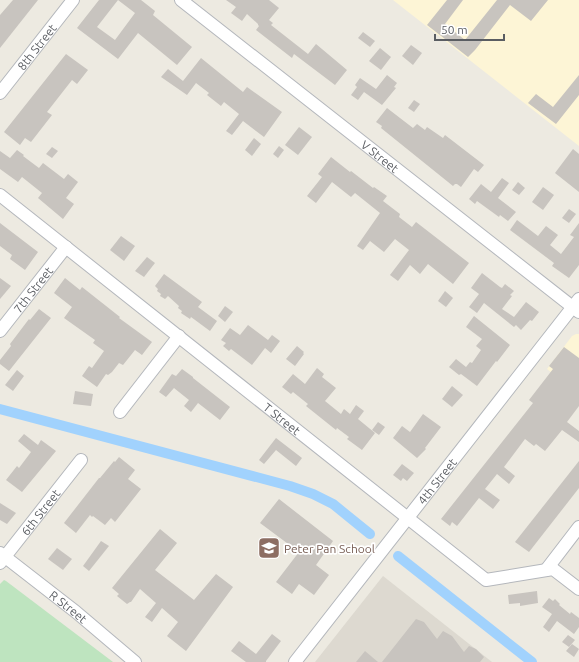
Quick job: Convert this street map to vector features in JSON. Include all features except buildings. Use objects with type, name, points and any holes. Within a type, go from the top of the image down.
[{"type":"street","name":"8th Street","points":[[0,93],[73,0]]},
{"type":"street","name":"V Street","points":[[182,0],[577,306]]},
{"type":"street","name":"T Street","points":[[0,195],[486,580],[546,570]]},
{"type":"street","name":"7th Street","points":[[0,331],[66,247]]},
{"type":"street","name":"4th Street","points":[[295,662],[577,306]]},
{"type":"street","points":[[120,412],[179,336]]},
{"type":"street","name":"6th Street","points":[[2,557],[81,460]]},
{"type":"street","points":[[546,570],[579,527]]},
{"type":"street","name":"R Street","points":[[2,557],[76,612],[135,662]]},
{"type":"street","points":[[546,570],[553,569],[579,589]]},
{"type":"shaded area","points":[[393,0],[579,0],[579,146]]},
{"type":"shaded area","points":[[579,334],[579,394],[547,369],[572,336]]},
{"type":"shaded area","points":[[383,576],[492,662],[315,662]]},
{"type":"green space","points":[[4,580],[113,662],[0,662],[0,584]]},
{"type":"waterway","points":[[0,409],[290,486],[313,494],[333,504],[370,534]]},
{"type":"waterway","points":[[398,556],[532,662]]},
{"type":"place","name":"Peter Pan School","points":[[269,548]]}]
